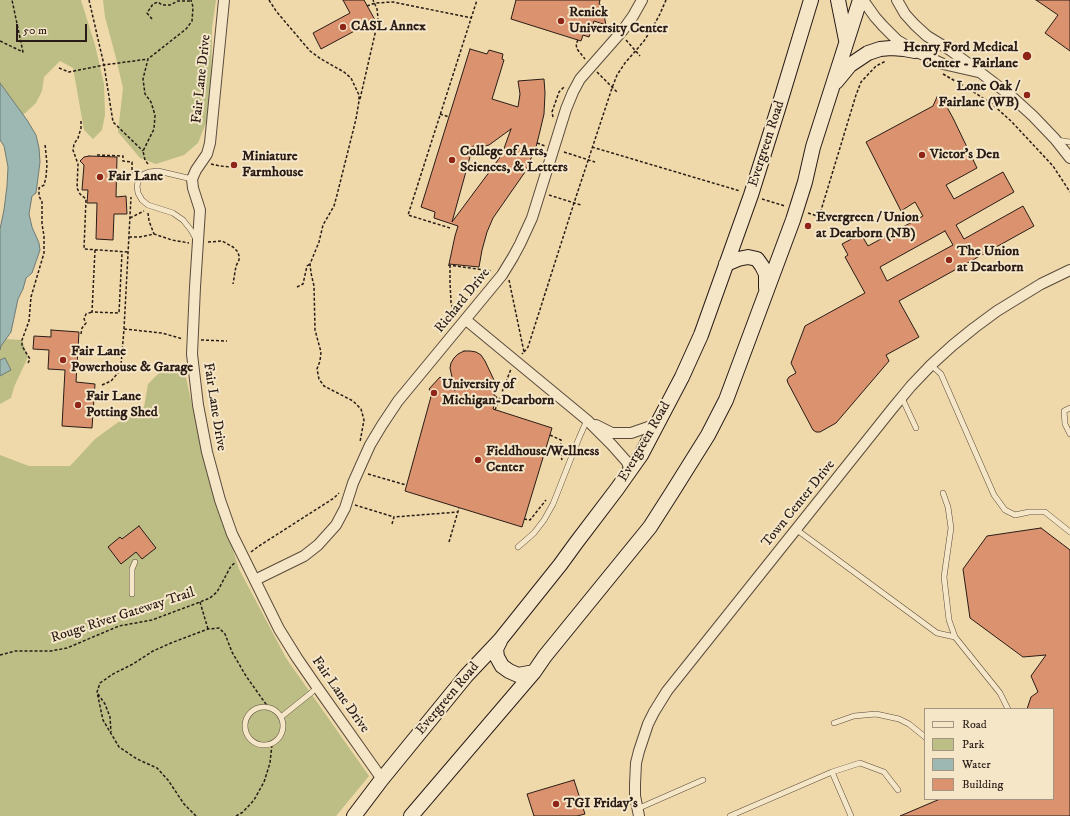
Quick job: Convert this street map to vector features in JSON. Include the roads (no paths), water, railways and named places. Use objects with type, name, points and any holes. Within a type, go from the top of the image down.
[{"type":"street","name":"Fair Lane Drive","points":[[224,0],[210,144],[207,154],[192,178],[193,188],[200,210],[192,354],[197,400],[202,428],[213,476],[232,534],[279,629],[316,687],[382,779]]},
{"type":"street","name":"Richard Drive","points":[[255,580],[304,556],[330,533],[345,508],[358,471],[374,438],[398,401],[461,320],[502,275],[520,244],[534,211],[566,109],[573,92],[580,79],[623,30],[642,0]]},
{"type":"street","name":"Evergreen Road","points":[[354,816],[382,779],[466,676],[500,640],[560,566],[618,489],[641,455],[682,377],[701,335],[751,195],[812,0]]},
{"type":"street","points":[[838,0],[846,42]]},
{"type":"street","points":[[411,816],[534,672],[545,656],[650,526],[674,491],[704,442],[726,400],[796,209],[805,182],[813,147],[860,0]]},
{"type":"street","points":[[863,0],[883,26],[898,40],[915,51],[943,64],[982,73]]},
{"type":"street","points":[[897,0],[905,14],[926,36],[950,50],[1011,96],[1055,139],[1070,158]]},
{"type":"street","points":[[831,89],[850,65],[868,54],[880,49],[891,48],[915,51]]},
{"type":"street","points":[[726,264],[748,257],[757,259],[766,274],[766,293]]},
{"type":"street","name":"Town Center Drive","points":[[638,812],[635,796],[636,764],[643,738],[654,712],[667,691],[769,563],[902,398],[931,365],[953,345],[997,311],[1041,284],[1070,270]]},
{"type":"street","points":[[461,320],[587,420],[627,462],[630,471]]},
{"type":"street","points":[[587,420],[612,433],[630,433],[657,424]]},
{"type":"street","points":[[500,640],[496,649],[497,657],[502,666],[509,672],[518,675],[534,672]]},
{"type":"lane","points":[[1055,139],[1070,142]]},
{"type":"lane","points":[[192,178],[155,171],[142,175],[137,186],[138,193],[142,200],[148,205],[173,212],[183,220],[191,230],[198,243]]},
{"type":"lane","points":[[931,365],[940,374],[994,495],[1005,510],[1015,515],[1029,512],[1045,512],[1070,532]]},
{"type":"lane","points":[[902,398],[916,428]]},
{"type":"lane","points":[[1070,408],[1064,411],[1065,424],[1070,434]]},
{"type":"lane","points":[[518,547],[534,533],[554,504],[587,420]]},
{"type":"lane","points":[[943,493],[948,506],[951,528],[944,577],[950,620],[955,637],[1000,693],[1008,708]]},
{"type":"lane","points":[[797,530],[937,633],[955,637]]},
{"type":"lane","points":[[132,594],[132,570],[135,562]]},
{"type":"lane","points":[[281,717],[311,693],[316,687]]},
{"type":"lane","points":[[268,707],[273,709],[281,717],[283,729],[281,735],[277,741],[272,744],[258,745],[252,742],[245,731],[246,718],[255,708],[268,707]]},
{"type":"lane","points":[[834,723],[854,716],[872,714],[882,715],[910,724],[924,736]]},
{"type":"lane","points":[[730,816],[832,772],[860,763],[884,772],[898,790]]},
{"type":"lane","points":[[832,772],[851,816]]},
{"type":"lane","points":[[638,812],[703,780]]},
{"type":"water","points":[[0,83],[36,135],[40,162],[36,193],[32,196],[29,214],[40,250],[32,273],[26,278],[18,299],[11,332],[1,346],[0,350],[0,229],[4,210],[8,167],[4,146],[0,140]]},
{"type":"water","points":[[5,358],[11,370],[0,376],[0,360]]},
{"type":"place","name":"Renick University Center","points":[[561,21]]},
{"type":"place","name":"CASL Annex","points":[[343,27]]},
{"type":"place","name":"Henry Ford Medical Center - Fairlane","points":[[1027,56]]},
{"type":"place","name":"Lone Oak / Fairlane (WB)","points":[[1027,95]]},
{"type":"place","name":"Victor's Den","points":[[922,155]]},
{"type":"place","name":"College of Arts, Sciences, & Letters","points":[[452,160]]},
{"type":"place","name":"Miniature Farmhouse","points":[[234,165]]},
{"type":"place","name":"Fair Lane","points":[[100,177]]},
{"type":"place","name":"Evergreen / Union at Dearborn (NB)","points":[[808,226]]},
{"type":"place","name":"The Union at Dearborn","points":[[949,260]]},
{"type":"place","name":"Fair Lane Powerhouse & Garage","points":[[63,360]]},
{"type":"place","name":"University of Michigan-Dearborn","points":[[434,393]]},
{"type":"place","name":"Fair Lane Potting Shed","points":[[78,405]]},
{"type":"place","name":"Fieldhouse/Wellness Center","points":[[478,460]]},
{"type":"place","name":"TGI Friday's","points":[[556,804]]}]
